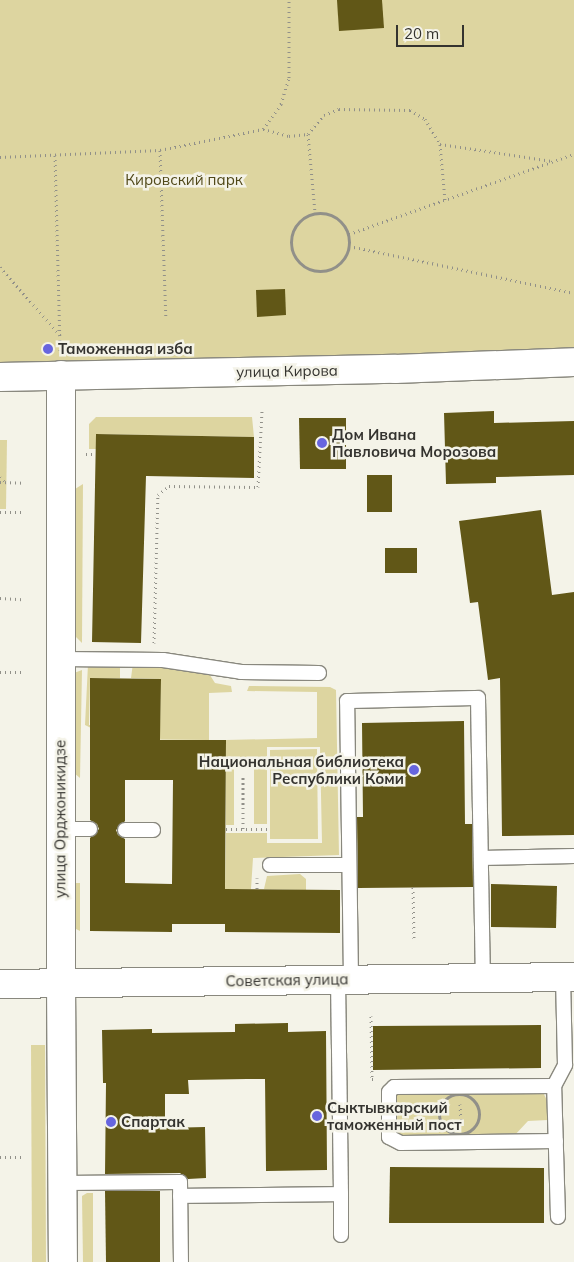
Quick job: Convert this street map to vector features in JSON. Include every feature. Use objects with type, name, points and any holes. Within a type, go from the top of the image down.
[{"type":"street","name":"улица Кирова","points":[[0,377],[386,370],[574,362]]},
{"type":"street","name":"улица Орджоникидзе","points":[[61,375],[60,829],[63,1262]]},
{"type":"street","name":"Советская улица","points":[[0,984],[569,977]]},
{"type":"lane","points":[[60,659],[163,660],[241,672],[319,673]]},
{"type":"lane","points":[[341,1236],[344,979],[349,865],[347,701],[478,698],[483,977]]},
{"type":"lane","points":[[60,829],[90,829]]},
{"type":"lane","points":[[125,830],[153,830]]},
{"type":"lane","points":[[481,858],[574,856]]},
{"type":"lane","points":[[270,865],[349,865]]},
{"type":"lane","points":[[558,1217],[554,1086],[565,1065],[569,977]]},
{"type":"lane","points":[[554,1086],[460,1090],[391,1088],[390,1137],[401,1144],[461,1138],[556,1141]]},
{"type":"lane","points":[[63,1183],[180,1182],[180,1262]]},
{"type":"lane","points":[[180,1196],[341,1194]]},
{"type":"path","points":[[263,128],[282,104],[289,78],[289,0]]},
{"type":"path","points":[[0,157],[160,150],[263,128],[289,136],[308,134],[324,115],[339,109],[410,110],[425,119],[440,144],[445,200]]},
{"type":"path","points":[[308,134],[315,213]]},
{"type":"path","points":[[440,144],[552,161]]},
{"type":"path","points":[[160,150],[166,318]]},
{"type":"path","points":[[349,234],[574,154]]},
{"type":"path","points":[[0,267],[60,336],[56,155]]},
{"type":"path","points":[[315,213],[336,218],[349,234],[349,246],[345,258],[336,267],[324,271],[311,270],[300,263],[293,252],[291,240],[295,228],[304,218],[315,213]]},
{"type":"path","points":[[349,246],[574,293]]},
{"type":"path","points":[[150,648],[154,643],[158,496],[169,486],[258,487],[262,411]]},
{"type":"path","points":[[86,454],[96,454]]},
{"type":"path","points":[[0,477],[6,482]]},
{"type":"path","points":[[0,482],[24,483]]},
{"type":"path","points":[[0,512],[23,512]]},
{"type":"path","points":[[0,598],[22,598]]},
{"type":"path","points":[[0,672],[21,672]]},
{"type":"path","points":[[243,776],[243,829]]},
{"type":"path","points":[[226,829],[270,829]]},
{"type":"path","points":[[413,887],[414,941]]},
{"type":"path","points":[[371,1016],[372,1072]]},
{"type":"path","points":[[460,1090],[461,1138]]},
{"type":"path","points":[[460,1090],[477,1104],[479,1116],[474,1128],[461,1138]]},
{"type":"path","points":[[460,1090],[445,1100],[439,1115],[447,1130],[461,1138]]},
{"type":"path","points":[[0,1157],[21,1157]]},
{"type":"green space","name":"Кировский парк","points":[[0,0],[574,0],[574,350],[0,364]]},
{"type":"green space","points":[[96,417],[252,417],[254,437],[97,434],[96,449],[89,449],[89,424]]},
{"type":"green space","points":[[0,440],[7,440],[6,509],[0,509]]},
{"type":"green space","points":[[83,484],[82,643],[74,635],[75,489]]},
{"type":"green space","points":[[133,663],[206,669],[215,683],[231,686],[232,692],[209,693],[209,740],[91,739],[91,728],[85,725],[88,664],[120,665],[120,678],[90,678],[89,725],[160,726],[161,679],[131,678]]},
{"type":"green space","points":[[82,670],[80,778],[74,773],[74,673]]},
{"type":"green space","points":[[249,686],[330,687],[336,690],[339,855],[253,858],[251,889],[225,889],[226,833],[267,833],[267,843],[322,843],[320,747],[267,747],[267,824],[254,824],[254,768],[234,768],[234,825],[226,825],[226,740],[317,738],[317,692],[247,691]]},
{"type":"green space","points":[[317,749],[318,839],[270,839],[270,750]]},
{"type":"green space","points":[[300,874],[306,879],[306,890],[264,889],[267,876]]},
{"type":"green space","points":[[73,883],[80,883],[80,931],[74,928]]},
{"type":"green space","points":[[31,1045],[45,1045],[46,1262],[32,1262]]},
{"type":"green space","points":[[543,1092],[548,1103],[548,1120],[528,1121],[513,1137],[396,1137],[395,1093]]},
{"type":"green space","points":[[87,1193],[93,1193],[93,1262],[83,1262],[82,1196]]},
{"type":"building","points":[[337,0],[382,0],[384,28],[339,31]]},
{"type":"building","points":[[285,289],[286,315],[257,317],[256,290]]},
{"type":"building","points":[[494,411],[494,423],[574,421],[574,475],[496,477],[496,483],[446,484],[444,413]]},
{"type":"building","points":[[299,418],[346,418],[346,469],[300,469]]},
{"type":"building","points":[[96,434],[254,437],[254,478],[146,476],[141,643],[92,642]]},
{"type":"building","points":[[367,475],[392,475],[392,512],[367,512]]},
{"type":"building","points":[[541,510],[552,595],[574,592],[574,835],[502,836],[500,678],[488,680],[478,602],[470,603],[459,521]]},
{"type":"building","points":[[385,548],[417,548],[417,573],[385,573]]},
{"type":"building","points":[[90,678],[161,679],[160,740],[226,740],[225,889],[340,890],[340,933],[225,932],[225,924],[172,924],[172,932],[90,931],[90,838],[99,829],[97,824],[90,820]],"holes":[[[125,780],[173,780],[172,884],[125,883],[125,839],[118,835],[116,830],[125,821]]]},
{"type":"building","name":"Национальная библиотека Республики Коми","points":[[464,721],[465,824],[472,824],[473,887],[358,888],[357,817],[363,817],[362,723]]},
{"type":"building","points":[[491,884],[557,886],[556,928],[491,927]]},
{"type":"building","points":[[288,1023],[288,1032],[326,1031],[327,1170],[266,1171],[265,1079],[188,1080],[189,1094],[165,1094],[165,1128],[205,1127],[206,1178],[188,1179],[180,1173],[105,1174],[106,1083],[103,1083],[102,1030],[152,1029],[152,1033],[235,1032],[235,1024]]},
{"type":"building","points":[[541,1025],[541,1068],[373,1070],[373,1026]]},
{"type":"building","points":[[390,1167],[544,1168],[544,1223],[389,1223]]},
{"type":"building","points":[[105,1191],[160,1191],[160,1262],[106,1262]]},
{"type":"place","name":"Таможенная изба","points":[[48,349]]},
{"type":"place","name":"Дом Ивана Павловича Морозова","points":[[322,443]]},
{"type":"place","name":"Национальная библиотека Республики Коми","points":[[414,770]]},
{"type":"place","name":"Сыктывкарский таможенный пост","points":[[317,1116]]},
{"type":"place","name":"Спартак","points":[[111,1122]]}]
